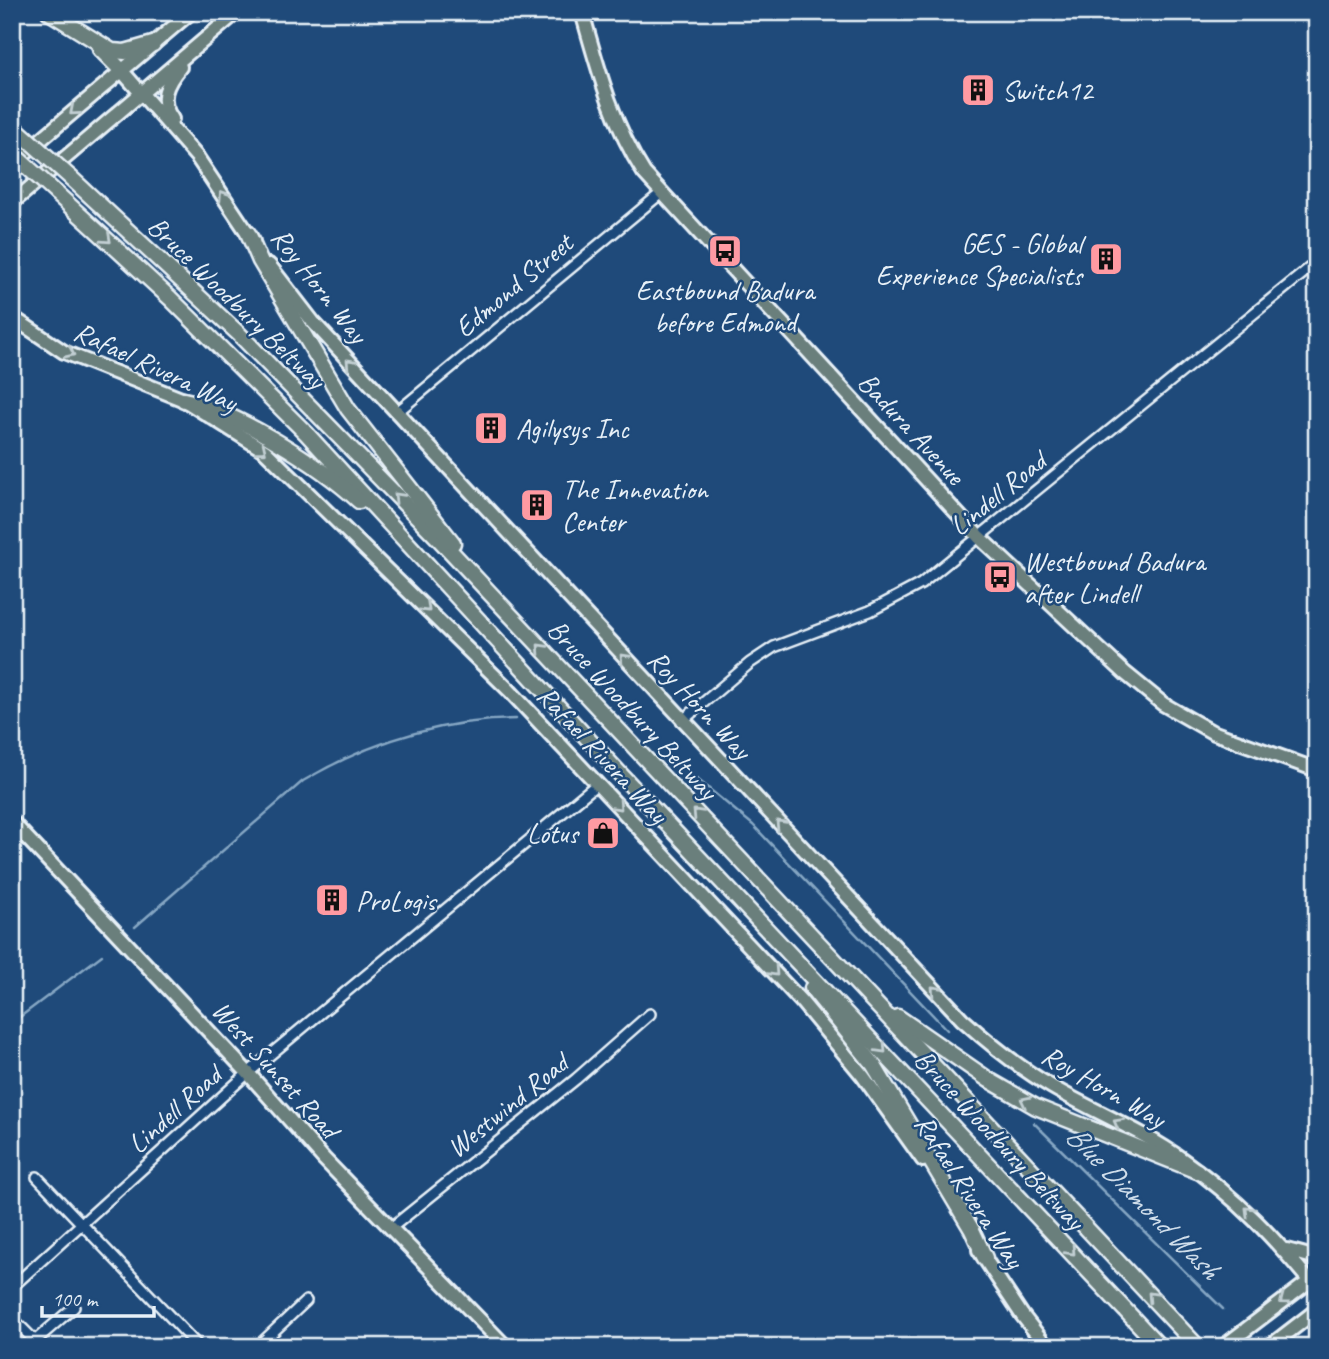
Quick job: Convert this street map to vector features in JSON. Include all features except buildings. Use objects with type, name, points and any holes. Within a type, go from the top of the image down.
[{"type":"highway","points":[[49,12],[86,36],[118,52],[153,44]]},
{"type":"highway","points":[[86,36],[121,70]]},
{"type":"highway","name":"Bruce Woodbury Beltway","points":[[13,126],[239,334],[513,618],[1198,1347]]},
{"type":"highway","name":"Bruce Woodbury Beltway","points":[[12,153],[170,298],[306,433],[623,778],[734,892],[1160,1347]]},
{"type":"highway","points":[[248,233],[260,261],[348,409],[513,618]]},
{"type":"highway","points":[[184,400],[220,410],[255,429],[348,491],[408,542]]},
{"type":"highway","points":[[734,892],[752,920],[841,1021],[873,1064],[972,1230],[985,1258]]},
{"type":"highway","points":[[879,1005],[1019,1098],[1197,1171]]},
{"type":"main road","points":[[12,164],[191,12]]},
{"type":"main road","points":[[12,203],[237,12]]},
{"type":"main road","name":"Badura Avenue","points":[[582,12],[615,119],[627,146],[660,194],[979,537],[1163,704],[1212,732],[1317,769]]},
{"type":"main road","points":[[196,47],[170,80],[164,99],[166,110],[197,157]]},
{"type":"main road","name":"Roy Horn Way","points":[[121,70],[197,157],[289,293],[396,413],[962,1019],[991,1045],[1035,1077],[1182,1159],[1248,1210],[1314,1282]]},
{"type":"main road","name":"Rafael Rivera Way","points":[[12,317],[64,352],[184,400],[265,451],[473,653],[801,1001],[863,1076],[914,1147],[985,1258],[1047,1347]]},
{"type":"main road","name":"West Sunset Road","points":[[12,822],[391,1228],[506,1347]]},
{"type":"main road","points":[[1281,1247],[1296,1255],[1317,1258]]},
{"type":"main road","points":[[1223,1347],[1314,1282]]},
{"type":"main road","points":[[1269,1347],[1317,1310]]},
{"type":"street","name":"Edmond Street","points":[[396,413],[660,194]]},
{"type":"street","name":"Lindell Road","points":[[682,721],[750,663],[774,647],[870,611],[921,584],[1317,262]]},
{"type":"street","name":"Lindell Road","points":[[12,1287],[248,1073],[597,784]]},
{"type":"street","name":"Westwind Road","points":[[391,1228],[576,1079],[650,1014]]},
{"type":"street","points":[[37,1177],[199,1347]]},
{"type":"street","points":[[257,1347],[306,1301]]},
{"type":"street","points":[[12,1318],[31,1344],[74,1307]]},
{"type":"waterway","points":[[135,927],[303,781],[328,767],[379,745],[432,729],[487,720],[516,719]]},
{"type":"waterway","points":[[696,778],[753,825],[947,1030]]},
{"type":"waterway","name":"Blue Diamond Wash","points":[[12,1023],[102,955]]},
{"type":"waterway","name":"Blue Diamond Wash","points":[[1034,1123],[1223,1309]]},
{"type":"place","name":"Switch12","points":[[978,90]]},
{"type":"place","name":"Eastbound Badura before Edmond","points":[[725,251]]},
{"type":"place","name":"GES - Global Experience Specialists","points":[[1106,259]]},
{"type":"place","name":"Agilysys Inc","points":[[491,428]]},
{"type":"place","name":"The Innevation Center","points":[[537,505]]},
{"type":"place","name":"Westbound Badura after Lindell","points":[[1000,577]]},
{"type":"place","name":"Lotus","points":[[603,833]]},
{"type":"place","name":"ProLogis","points":[[332,900]]}]
